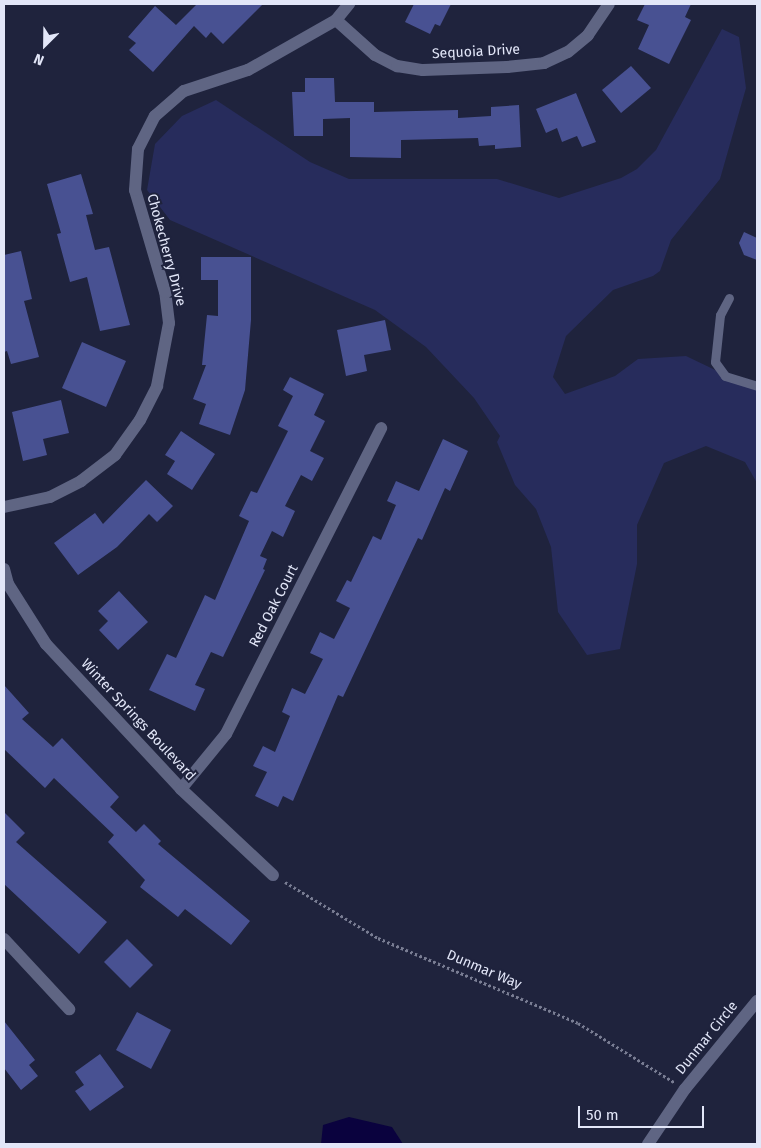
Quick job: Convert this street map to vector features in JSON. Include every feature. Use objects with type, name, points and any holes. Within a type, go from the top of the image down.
[{"type":"street","name":"Chokecherry Drive","points":[[4,507],[50,497],[81,481],[115,455],[140,420],[157,386],[169,323],[164,292],[134,190],[138,149],[155,116],[184,91],[248,70],[336,20],[349,4]]},
{"type":"street","name":"Sequoia Drive","points":[[336,20],[375,55],[397,66],[423,70],[507,67],[544,63],[568,52],[588,35],[609,4]]},
{"type":"street","name":"Red Oak Court","points":[[181,789],[226,734],[381,428]]},
{"type":"street","name":"Winter Springs Boulevard","points":[[4,569],[8,584],[46,644],[181,789],[273,875]]},
{"type":"street","points":[[4,939],[69,1009]]},
{"type":"street","name":"Dunmar Circle","points":[[648,1144],[685,1089],[757,1001]]},
{"type":"lane","points":[[729,298],[720,315],[715,362],[725,376],[757,386]]},
{"type":"path","name":"Dunmar Way","points":[[273,875],[378,938],[578,1023],[685,1089]]},
{"type":"shaded area","points":[[722,29],[739,37],[746,88],[720,179],[671,240],[660,271],[653,276],[613,290],[566,336],[553,377],[565,394],[615,376],[638,359],[686,356],[757,390],[757,483],[745,462],[706,446],[664,463],[637,525],[637,564],[620,649],[587,655],[558,612],[551,547],[536,509],[515,485],[497,442],[500,436],[474,398],[426,347],[375,310],[170,220],[147,190],[155,144],[182,116],[216,100],[310,162],[349,179],[497,179],[559,198],[621,178],[637,169],[656,150]]},
{"type":"shaded area","points":[[349,1117],[392,1127],[403,1144],[321,1144],[323,1125]]},
{"type":"building","points":[[197,4],[263,4],[223,44],[211,32],[206,38],[194,26],[153,72],[129,50],[136,43],[128,37],[155,6],[176,25]]},
{"type":"building","points":[[414,4],[451,4],[440,26],[435,24],[430,34],[405,22]]},
{"type":"building","points":[[645,4],[691,4],[685,17],[691,20],[669,64],[638,49],[649,25],[637,20]]},
{"type":"building","points":[[631,66],[651,88],[621,113],[602,90]]},
{"type":"building","points":[[305,78],[334,78],[335,102],[374,102],[374,112],[458,110],[458,118],[491,116],[491,107],[519,105],[521,147],[495,149],[495,145],[479,146],[478,138],[401,140],[401,158],[350,157],[350,118],[323,119],[323,136],[294,136],[292,92],[305,92]]},
{"type":"building","points":[[576,93],[596,142],[582,147],[577,136],[562,142],[557,128],[546,133],[536,109]]},
{"type":"building","points":[[81,174],[93,214],[86,215],[95,250],[109,247],[130,325],[100,331],[87,277],[70,282],[57,234],[61,233],[47,184]]},
{"type":"building","points":[[744,232],[757,238],[757,260],[744,255],[739,243]]},
{"type":"building","points":[[21,251],[32,299],[24,301],[39,357],[11,364],[7,351],[4,352],[4,255]]},
{"type":"building","points":[[201,257],[251,257],[251,320],[245,390],[230,435],[199,424],[206,404],[193,399],[206,365],[202,365],[207,315],[218,316],[218,280],[201,280]]},
{"type":"building","points":[[385,320],[391,350],[364,355],[367,371],[346,376],[337,330]]},
{"type":"building","points":[[82,342],[126,361],[106,407],[62,388]]},
{"type":"building","points":[[290,377],[324,394],[314,415],[325,421],[310,451],[324,458],[312,481],[301,475],[285,506],[295,511],[283,537],[272,531],[260,556],[267,559],[263,569],[265,570],[223,657],[211,652],[195,685],[205,689],[195,711],[149,690],[167,654],[176,658],[205,595],[215,600],[249,521],[239,516],[251,491],[257,493],[288,431],[278,426],[293,396],[283,390]]},
{"type":"building","points":[[61,400],[69,433],[43,439],[47,455],[23,461],[12,412]]},
{"type":"building","points":[[181,431],[215,454],[192,490],[167,474],[175,461],[165,455]]},
{"type":"building","points":[[443,439],[468,451],[450,491],[445,488],[422,540],[418,538],[343,697],[338,695],[293,801],[283,796],[278,807],[255,796],[267,772],[253,766],[263,746],[275,752],[290,716],[282,712],[292,688],[305,694],[323,659],[310,653],[320,632],[334,639],[350,608],[336,601],[347,580],[351,582],[373,536],[381,540],[396,505],[387,501],[396,481],[419,491]]},
{"type":"building","points":[[146,480],[173,506],[157,522],[149,514],[117,547],[78,575],[54,543],[95,513],[103,524]]},
{"type":"building","points":[[119,591],[148,622],[118,650],[99,630],[108,621],[98,611]]},
{"type":"building","points":[[4,685],[29,713],[22,719],[53,747],[62,738],[119,797],[110,807],[136,832],[144,824],[161,841],[158,844],[250,921],[231,945],[185,909],[178,917],[140,887],[145,880],[108,842],[114,835],[54,778],[45,788],[4,749]]},
{"type":"building","points":[[4,812],[25,833],[16,842],[107,922],[79,954],[4,884]]},
{"type":"building","points":[[127,939],[153,965],[130,988],[104,962]]},
{"type":"building","points":[[137,1012],[171,1030],[151,1069],[116,1050]]},
{"type":"building","points":[[4,1021],[35,1060],[29,1065],[38,1076],[21,1090],[4,1068]]},
{"type":"building","points":[[100,1054],[124,1087],[90,1111],[75,1091],[84,1085],[75,1072]]}]
